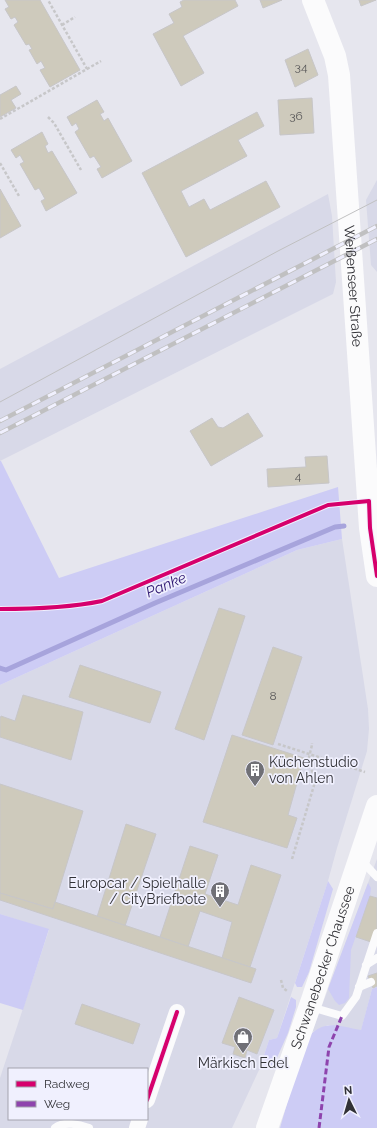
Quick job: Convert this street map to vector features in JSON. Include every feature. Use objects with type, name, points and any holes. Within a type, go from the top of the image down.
[{"type":"main road","name":"Weißenseer Straße","points":[[313,0],[335,56],[339,75],[370,419],[362,502],[370,528],[377,576]]},
{"type":"main road","name":"Schwanebecker Chaussee","points":[[267,1128],[310,1006],[377,806]]},
{"type":"street","points":[[148,1097],[177,1012]]},
{"type":"lane","points":[[359,858],[377,877]]},
{"type":"lane","points":[[310,1006],[342,1016],[356,997],[377,933]]},
{"type":"lane","points":[[366,965],[377,958]]},
{"type":"lane","points":[[359,987],[371,982]]},
{"type":"lane","points":[[55,1128],[67,1124],[80,1125],[89,1128]]},
{"type":"path","points":[[48,0],[87,69]]},
{"type":"path","points":[[62,25],[75,17]]},
{"type":"path","points":[[0,119],[101,61]]},
{"type":"path","points":[[48,117],[54,123],[81,170]]},
{"type":"path","points":[[0,163],[19,196]]},
{"type":"path","points":[[292,859],[315,782],[315,775],[309,760],[312,742]]},
{"type":"path","points":[[278,744],[365,772]]},
{"type":"path","points":[[281,980],[283,988],[287,991]]},
{"type":"shaded area","points":[[377,180],[377,272],[371,265],[366,200]]},
{"type":"shaded area","points":[[328,194],[332,216],[336,282],[333,294],[0,461],[0,369]]},
{"type":"shaded area","points":[[0,461],[59,578],[338,487],[342,539],[297,550],[0,685]]},
{"type":"shaded area","points":[[342,539],[368,709],[369,729],[367,751],[328,881],[277,1038],[269,1040],[259,1070],[232,1128],[0,1128],[0,1078],[49,930],[0,914],[0,685],[297,550]]},
{"type":"shaded area","points":[[377,859],[377,987],[372,989],[361,1031],[328,1025],[312,1032]]},
{"type":"shaded area","points":[[328,881],[333,889],[309,972],[302,987],[297,987],[295,983]]},
{"type":"shaded area","points":[[368,883],[371,888],[370,896],[351,950],[349,998],[345,1003],[339,1005],[328,989]]},
{"type":"shaded area","points":[[0,914],[49,929],[23,1010],[0,1003]]},
{"type":"shaded area","points":[[377,987],[377,1128],[280,1128],[305,1041],[318,1029],[324,1026],[330,1025],[361,1030],[372,989]]},
{"type":"shaded area","points":[[291,997],[296,1000],[296,1007],[288,1033],[276,1060],[271,1066],[259,1070],[269,1040],[277,1038]]},
{"type":"building","points":[[5,0],[40,0],[80,70],[50,87],[40,70],[45,68],[41,61],[37,64],[29,50],[32,49],[29,44],[26,45],[14,25],[18,22],[15,17],[11,19],[5,9],[9,7]]},
{"type":"building","points":[[184,0],[235,0],[238,6],[183,36],[204,73],[181,86],[153,34],[174,23],[169,14],[182,7],[180,2]]},
{"type":"building","points":[[260,0],[282,0],[263,8]]},
{"type":"building","points":[[359,0],[376,0],[361,6]]},
{"type":"building","points":[[308,49],[318,75],[295,87],[285,60]]},
{"type":"building","points":[[16,86],[21,94],[11,100],[16,108],[0,117],[0,95]]},
{"type":"building","points":[[312,98],[314,133],[280,135],[278,100]]},
{"type":"building","points":[[97,100],[104,112],[100,114],[104,121],[108,118],[132,161],[102,178],[97,169],[101,167],[94,156],[90,158],[75,132],[79,129],[76,123],[72,126],[67,117]]},
{"type":"building","points":[[257,112],[264,126],[238,140],[247,156],[181,191],[189,207],[204,199],[210,210],[266,181],[280,207],[186,257],[142,173]]},
{"type":"building","points":[[42,132],[48,144],[45,146],[48,153],[52,151],[77,193],[46,211],[41,201],[45,199],[39,188],[35,190],[20,164],[24,162],[20,155],[16,158],[11,150]]},
{"type":"building","points":[[0,189],[21,226],[0,238]]},
{"type":"building","points":[[248,413],[263,436],[211,466],[190,431],[212,418],[218,427],[223,428]]},
{"type":"building","points":[[327,456],[329,483],[268,487],[267,469],[306,467],[305,457]]},
{"type":"building","points":[[219,608],[245,616],[204,740],[175,729]]},
{"type":"building","points":[[273,647],[302,657],[273,745],[242,735]]},
{"type":"building","points":[[80,665],[161,692],[150,723],[69,697]]},
{"type":"building","points":[[23,695],[83,712],[71,760],[0,737],[1,716],[15,721]]},
{"type":"building","name":"Küchenstudio von Ahlen","points":[[232,735],[304,758],[288,815],[297,818],[287,848],[203,822]]},
{"type":"building","points":[[0,784],[83,811],[53,909],[0,893]]},
{"type":"building","points":[[126,824],[156,834],[125,926],[97,917]]},
{"type":"building","name":"Europcar / Spielhalle / CityBriefbote","points":[[190,846],[218,855],[205,894],[238,905],[251,865],[281,875],[250,967],[222,958],[232,922],[200,911],[188,947],[160,937]]},
{"type":"building","points":[[0,893],[53,909],[55,902],[256,969],[251,983],[0,900]]},
{"type":"building","points":[[370,896],[377,898],[377,944],[356,937]]},
{"type":"building","points":[[377,973],[377,986],[373,988],[368,976]]},
{"type":"building","points":[[239,997],[274,1010],[257,1054],[247,1050],[245,1058],[233,1054],[235,1047],[222,1043]]},
{"type":"building","points":[[82,1004],[140,1024],[133,1044],[75,1024]]},
{"type":"waterway","name":"Panke","points":[[0,668],[6,670],[155,603],[335,527],[344,526]]},
{"type":"tram line","points":[[0,402],[278,251],[377,200]]},
{"type":"railway","points":[[0,421],[377,226]]},
{"type":"railway","points":[[0,433],[377,239]]},
{"type":"marked path","points":[[319,1128],[329,1047],[342,1016]]},
{"type":"cycle path","points":[[0,609],[51,608],[102,601],[328,505],[369,501],[370,528],[377,576]]},
{"type":"cycle path","points":[[148,1097],[177,1012]]},
{"type":"place","name":"Küchenstudio von Ahlen","points":[[255,787]]},
{"type":"place","name":"Europcar / Spielhalle / CityBriefbote","points":[[220,908]]},
{"type":"place","name":"Märkisch Edel","points":[[243,1054]]}]
